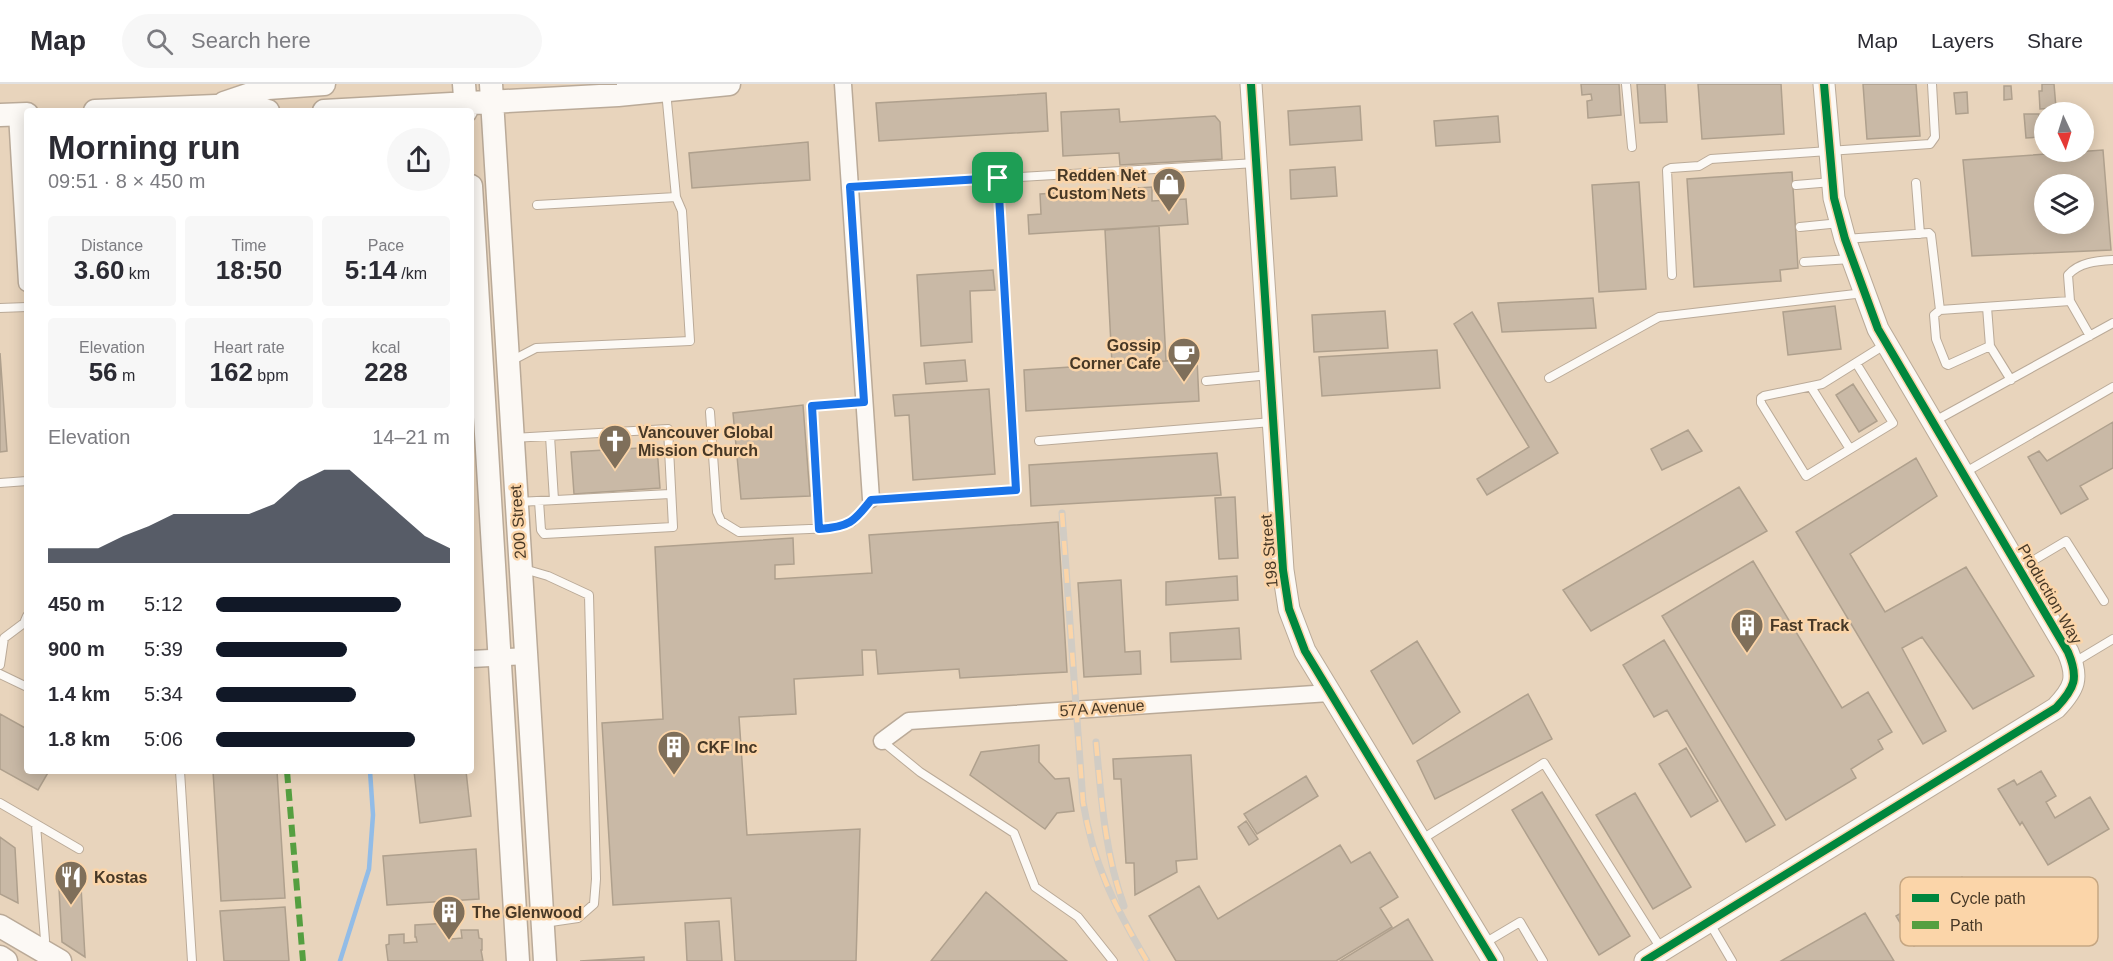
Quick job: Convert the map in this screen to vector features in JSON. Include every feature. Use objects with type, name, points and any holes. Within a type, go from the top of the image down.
[{"type":"main road","points":[[216,106],[268,88],[324,84]]},
{"type":"main road","points":[[359,108],[465,99],[491,93],[729,84]]},
{"type":"main road","name":"200 Street","points":[[491,93],[506,305],[512,438],[545,961]]},
{"type":"main road","points":[[168,108],[216,106],[237,108]]},
{"type":"main road","name":"200 Street","points":[[474,237],[518,961]]},
{"type":"main road","points":[[0,926],[47,958]]},
{"type":"main road","points":[[0,957],[6,961]]},
{"type":"street","points":[[843,84],[871,500]]},
{"type":"street","name":"198 Street","points":[[1251,84],[1283,570],[1289,609],[1296,633],[1329,693],[1488,953]]},
{"type":"street","name":"Production Way","points":[[1653,956],[2056,708],[2069,694],[2074,680],[2073,664],[2068,651],[1878,329],[1846,240],[1834,198],[1824,84]]},
{"type":"street","points":[[15,115],[24,241]]},
{"type":"street","points":[[474,659],[527,656]]},
{"type":"street","name":"57A Avenue","points":[[882,741],[909,721],[1329,693]]},
{"type":"lane","points":[[1626,84],[1632,147]]},
{"type":"lane","points":[[1672,274],[1667,170],[1699,166],[1711,159],[1829,149],[1930,144],[1935,138],[1932,84]]},
{"type":"lane","points":[[508,363],[536,348],[690,341],[682,210],[676,197],[664,88]]},
{"type":"lane","points":[[850,187],[1257,163]]},
{"type":"lane","points":[[710,412],[717,512],[721,521],[739,532],[834,528],[852,522],[871,500],[1016,490],[998,178]]},
{"type":"lane","points":[[1796,185],[1832,182]]},
{"type":"lane","points":[[1916,183],[1920,234]]},
{"type":"lane","points":[[537,205],[676,197]]},
{"type":"lane","points":[[1800,227],[1846,240],[1929,233],[1933,237],[1940,310]]},
{"type":"lane","points":[[1804,262],[1846,240]]},
{"type":"lane","points":[[2090,336],[2070,301],[2068,275],[2078,267],[2093,262],[2113,260]]},
{"type":"lane","points":[[1549,378],[1659,317],[1864,293]]},
{"type":"lane","points":[[1990,346],[1946,364],[1936,339],[1934,315],[1940,310],[2070,301]]},
{"type":"lane","points":[[0,308],[24,307]]},
{"type":"lane","points":[[1987,307],[1990,346],[2011,380]]},
{"type":"lane","points":[[1933,422],[2113,323]]},
{"type":"lane","points":[[1856,363],[1893,423],[1806,476],[1761,403],[1761,398],[1822,384],[1887,343]]},
{"type":"lane","points":[[1206,381],[1270,375]]},
{"type":"lane","points":[[1811,387],[1850,449]]},
{"type":"lane","points":[[1963,473],[2113,387]]},
{"type":"lane","points":[[819,529],[812,406],[864,402]]},
{"type":"lane","points":[[1039,441],[1273,422]]},
{"type":"lane","points":[[512,438],[668,429],[673,527],[544,534],[541,530],[539,501]]},
{"type":"lane","points":[[550,436],[554,500]]},
{"type":"lane","points":[[0,483],[24,481]]},
{"type":"lane","points":[[517,502],[670,494]]},
{"type":"lane","points":[[2019,568],[2066,541],[2104,601]]},
{"type":"lane","points":[[521,568],[548,576],[589,596],[596,879],[594,903],[578,918],[543,923]]},
{"type":"lane","points":[[0,664],[2,636],[24,623]]},
{"type":"lane","points":[[2073,664],[2113,639]]},
{"type":"lane","points":[[0,674],[24,686]]},
{"type":"lane","points":[[882,741],[920,772],[1014,833],[1035,887],[1078,917],[1113,961]]},
{"type":"lane","points":[[1419,841],[1544,763],[1653,956]]},
{"type":"lane","points":[[180,774],[192,961]]},
{"type":"lane","points":[[0,804],[79,849]]},
{"type":"lane","points":[[36,825],[47,958]]},
{"type":"lane","points":[[1488,953],[1520,922],[1543,961]]},
{"type":"lane","points":[[1709,922],[1732,961]]},
{"type":"building","points":[[1581,84],[1619,84],[1621,115],[1588,118],[1587,101],[1592,100],[1591,94],[1582,95]]},
{"type":"building","points":[[1637,84],[1665,84],[1667,122],[1640,123]]},
{"type":"building","points":[[1698,84],[1781,84],[1784,134],[1702,139]]},
{"type":"building","points":[[1863,84],[1916,84],[1920,136],[1867,139]]},
{"type":"building","points":[[2042,84],[2054,84],[2056,102],[2040,102],[2039,91],[2042,91]]},
{"type":"building","points":[[2004,86],[2011,86],[2012,99],[2004,100]]},
{"type":"building","points":[[1967,92],[1968,113],[1956,114],[1954,93]]},
{"type":"building","points":[[1046,93],[1048,131],[879,141],[876,103]]},
{"type":"building","points":[[1360,106],[1362,140],[1290,145],[1288,111]]},
{"type":"building","points":[[1119,109],[1120,122],[1215,116],[1220,122],[1222,159],[1120,165],[1119,153],[1063,156],[1061,112]]},
{"type":"building","points":[[2024,114],[2034,114],[2034,137],[2026,138]]},
{"type":"building","points":[[1498,116],[1500,142],[1436,146],[1434,121]]},
{"type":"building","points":[[808,142],[810,180],[692,188],[689,153]]},
{"type":"building","points":[[2103,150],[2111,250],[1972,256],[1963,160],[2034,155],[2034,162],[2094,162],[2094,151]]},
{"type":"building","points":[[1335,167],[1337,196],[1291,199],[1290,170]]},
{"type":"building","points":[[1792,172],[1798,268],[1780,270],[1781,281],[1694,287],[1687,179]]},
{"type":"building","points":[[1639,182],[1646,289],[1599,292],[1592,185]]},
{"type":"building","points":[[1152,187],[1152,201],[1186,199],[1188,224],[1029,234],[1028,215],[1041,214],[1040,194]]},
{"type":"building","points":[[1159,226],[1166,361],[1112,364],[1105,230]]},
{"type":"building","points":[[993,270],[995,290],[970,291],[972,342],[921,346],[917,275]]},
{"type":"building","points":[[1593,298],[1596,328],[1502,332],[1498,303]]},
{"type":"building","points":[[1835,306],[1841,349],[1788,355],[1783,312]]},
{"type":"building","points":[[1385,311],[1388,348],[1314,352],[1312,315]]},
{"type":"building","points":[[1472,312],[1558,453],[1487,495],[1477,479],[1529,447],[1454,324]]},
{"type":"building","points":[[1437,350],[1440,388],[1322,396],[1319,357]]},
{"type":"building","points":[[0,353],[7,451],[0,452]]},
{"type":"building","points":[[1197,359],[1199,401],[1026,411],[1024,370]]},
{"type":"building","points":[[965,360],[967,381],[926,384],[924,363]]},
{"type":"building","points":[[1853,384],[1877,421],[1859,432],[1836,395]]},
{"type":"building","points":[[989,389],[995,474],[913,480],[909,415],[895,416],[893,395]]},
{"type":"building","points":[[803,405],[810,496],[741,499],[733,413]]},
{"type":"building","points":[[2113,422],[2113,468],[2080,486],[2088,499],[2061,514],[2028,457],[2039,451],[2047,461]]},
{"type":"building","points":[[1688,430],[1702,451],[1662,470],[1651,449]]},
{"type":"building","name":"Vancouver Global Mission Church","points":[[657,447],[660,488],[574,494],[571,452]]},
{"type":"building","points":[[1217,453],[1221,495],[1031,506],[1029,465]]},
{"type":"building","points":[[1916,458],[1937,496],[1850,554],[1885,612],[1966,567],[2034,676],[1973,709],[1922,637],[1902,648],[1946,731],[1923,744],[1796,532]]},
{"type":"building","points":[[1739,487],[1767,531],[1591,631],[1563,590]]},
{"type":"building","points":[[1235,497],[1238,558],[1219,559],[1215,498]]},
{"type":"building","name":"CKF Inc","points":[[1058,522],[1067,672],[960,678],[959,669],[878,674],[876,650],[862,650],[863,675],[794,679],[796,714],[739,717],[747,835],[860,829],[856,961],[735,961],[731,898],[613,905],[602,723],[663,719],[655,547],[793,538],[794,564],[775,565],[775,579],[872,573],[869,535]]},
{"type":"building","name":"Fast Track","points":[[1753,561],[1842,708],[1868,692],[1892,732],[1878,740],[1883,749],[1851,769],[1856,778],[1786,820],[1662,616]]},
{"type":"building","points":[[1237,576],[1238,600],[1166,605],[1166,582]]},
{"type":"building","points":[[1121,580],[1125,652],[1140,651],[1141,674],[1084,677],[1078,583]]},
{"type":"building","points":[[1239,628],[1241,659],[1171,662],[1170,633]]},
{"type":"building","points":[[1664,640],[1775,825],[1746,842],[1667,710],[1654,717],[1623,665]]},
{"type":"building","points":[[1417,641],[1460,712],[1413,744],[1371,671]]},
{"type":"building","points":[[1528,694],[1552,739],[1435,799],[1417,761]]},
{"type":"building","points":[[0,714],[24,727],[24,774],[47,774],[38,790],[0,769]]},
{"type":"building","points":[[1039,745],[1039,762],[1055,779],[1069,778],[1074,811],[1057,813],[1045,829],[970,775],[981,752]]},
{"type":"building","points":[[1686,748],[1718,801],[1691,817],[1659,764]]},
{"type":"building","points":[[1191,755],[1197,859],[1176,861],[1177,872],[1135,895],[1134,863],[1126,863],[1121,779],[1114,779],[1113,759]]},
{"type":"building","points":[[2041,771],[2056,796],[2046,802],[2055,818],[2090,797],[2109,829],[2048,865],[2022,822],[2020,825],[1998,789],[2014,780],[2017,785]]},
{"type":"building","points":[[213,774],[277,774],[285,898],[221,901]]},
{"type":"building","points":[[414,774],[466,774],[471,816],[420,823]]},
{"type":"building","points":[[1306,776],[1318,796],[1257,834],[1244,814]]},
{"type":"building","points":[[1542,792],[1630,936],[1599,955],[1512,810]]},
{"type":"building","points":[[1635,793],[1691,887],[1653,909],[1596,815]]},
{"type":"building","points":[[1246,821],[1258,839],[1249,845],[1238,827]]},
{"type":"building","points":[[0,837],[15,848],[18,903],[0,894]]},
{"type":"building","points":[[1340,845],[1351,863],[1370,852],[1398,897],[1380,908],[1392,927],[1336,961],[1176,961],[1149,916],[1199,886],[1218,919]]},
{"type":"building","points":[[476,849],[479,899],[387,905],[383,856]]},
{"type":"building","name":"Kostas","points":[[80,869],[85,957],[62,942],[58,870]]},
{"type":"building","points":[[986,892],[1067,961],[931,961]]},
{"type":"building","points":[[285,907],[289,961],[224,961],[220,911]]},
{"type":"building","points":[[1865,913],[1894,961],[1781,961]]},
{"type":"building","points":[[1408,919],[1433,961],[1340,961]]},
{"type":"building","points":[[719,921],[722,961],[687,961],[685,923]]},
{"type":"building","name":"The Glenwood","points":[[450,923],[451,939],[462,938],[461,930],[478,930],[479,938],[482,939],[483,961],[388,961],[386,945],[389,944],[389,935],[404,934],[404,943],[417,942],[415,925]]},
{"type":"building","points":[[644,957],[644,961],[580,961]]},
{"type":"waterway","points":[[340,961],[369,869],[373,815],[370,774]]},
{"type":"railway","points":[[1062,513],[1083,802],[1087,824],[1107,885],[1147,961]]},
{"type":"railway","points":[[1096,742],[1108,846],[1124,906]]},
{"type":"marked path","points":[[287,774],[303,961]]},
{"type":"cycle path","points":[[1251,84],[1283,570],[1289,609],[1305,651],[1493,961]]},
{"type":"cycle path","points":[[1645,961],[2056,708],[2073,682],[2073,669],[2068,652],[1878,329],[1845,239],[1834,198],[1824,84]]},
{"type":"place","name":"Redden Net Custom Nets","points":[[1169,213]]},
{"type":"place","name":"Gossip Corner Cafe","points":[[1184,383]]},
{"type":"place","name":"Vancouver Global Mission Church","points":[[615,470]]},
{"type":"place","name":"Fast Track","points":[[1747,654]]},
{"type":"place","name":"CKF Inc","points":[[674,776]]},
{"type":"place","name":"Kostas","points":[[71,906]]},
{"type":"place","name":"The Glenwood","points":[[449,941]]},
{"type":"route","points":[[998,178],[1016,490],[871,500],[852,522],[834,528],[819,529],[812,406],[864,402],[850,187],[998,178]]}]
